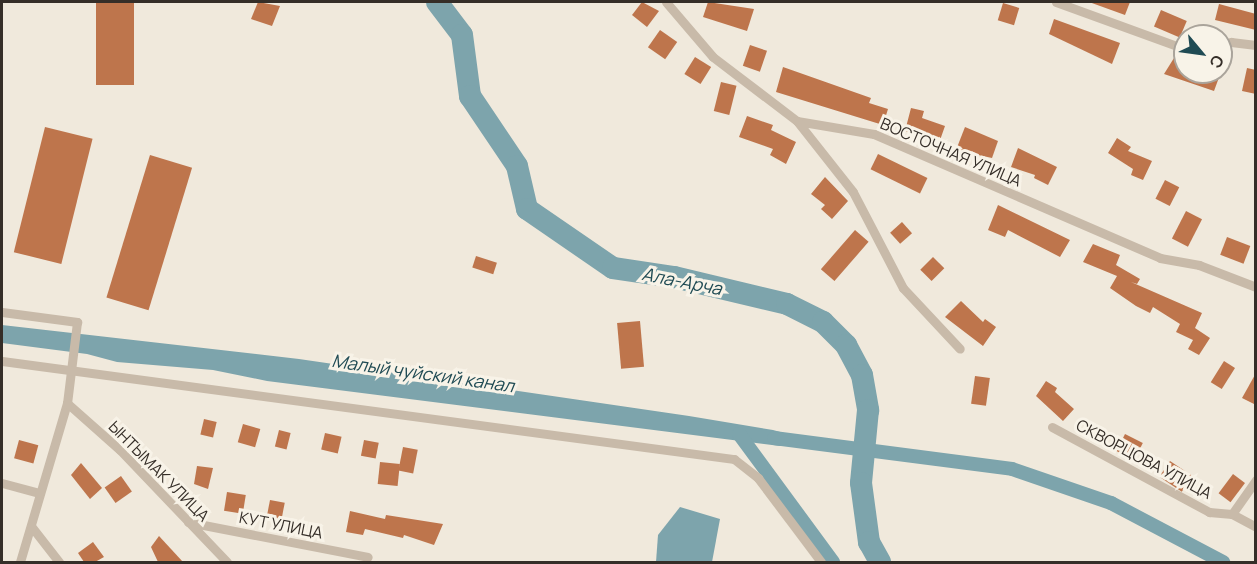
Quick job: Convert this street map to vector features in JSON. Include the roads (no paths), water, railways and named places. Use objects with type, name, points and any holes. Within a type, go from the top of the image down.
[{"type":"street","name":"ВОСТОЧНАЯ УЛИЦА","points":[[666,2],[713,57],[797,121],[874,134],[1160,258],[1199,265],[1256,287]]},
{"type":"street","points":[[1056,2],[1173,45]]},
{"type":"street","points":[[1233,42],[1256,45]]},
{"type":"street","points":[[797,121],[853,192],[903,288],[960,349]]},
{"type":"street","points":[[2,312],[77,322],[74,371],[67,403],[20,562]]},
{"type":"street","points":[[2,361],[734,459],[758,478],[821,562]]},
{"type":"street","name":"ЫНТЫМАК УЛИЦА","points":[[67,403],[120,450],[227,562]]},
{"type":"street","name":"СКВОРЦОВА УЛИЦА","points":[[1052,427],[1209,512],[1232,514],[1256,527]]},
{"type":"street","points":[[1232,514],[1256,480]]},
{"type":"street","points":[[2,483],[40,493]]},
{"type":"street","name":"КУТ УЛИЦА","points":[[188,522],[368,557]]},
{"type":"street","points":[[31,526],[59,562]]},
{"type":"water","points":[[2,325],[299,359],[689,416],[773,430],[791,435],[791,444],[780,446],[267,381],[213,370],[117,362],[87,354],[2,343]]},
{"type":"water","points":[[680,507],[720,519],[712,562],[656,562],[658,535]]},
{"type":"waterway","name":"Ала-Арча","points":[[437,2],[462,35],[470,96],[517,166],[527,209],[613,268],[674,277],[787,304],[823,322],[846,345],[862,375],[868,410],[861,483],[869,542],[880,562]]},
{"type":"waterway","points":[[739,434],[833,562]]},
{"type":"waterway","points":[[774,438],[1012,469],[1111,503],[1223,562]]},
{"type":"water label","name":"Малый чуйский канал","points":[[423,373]]}]
